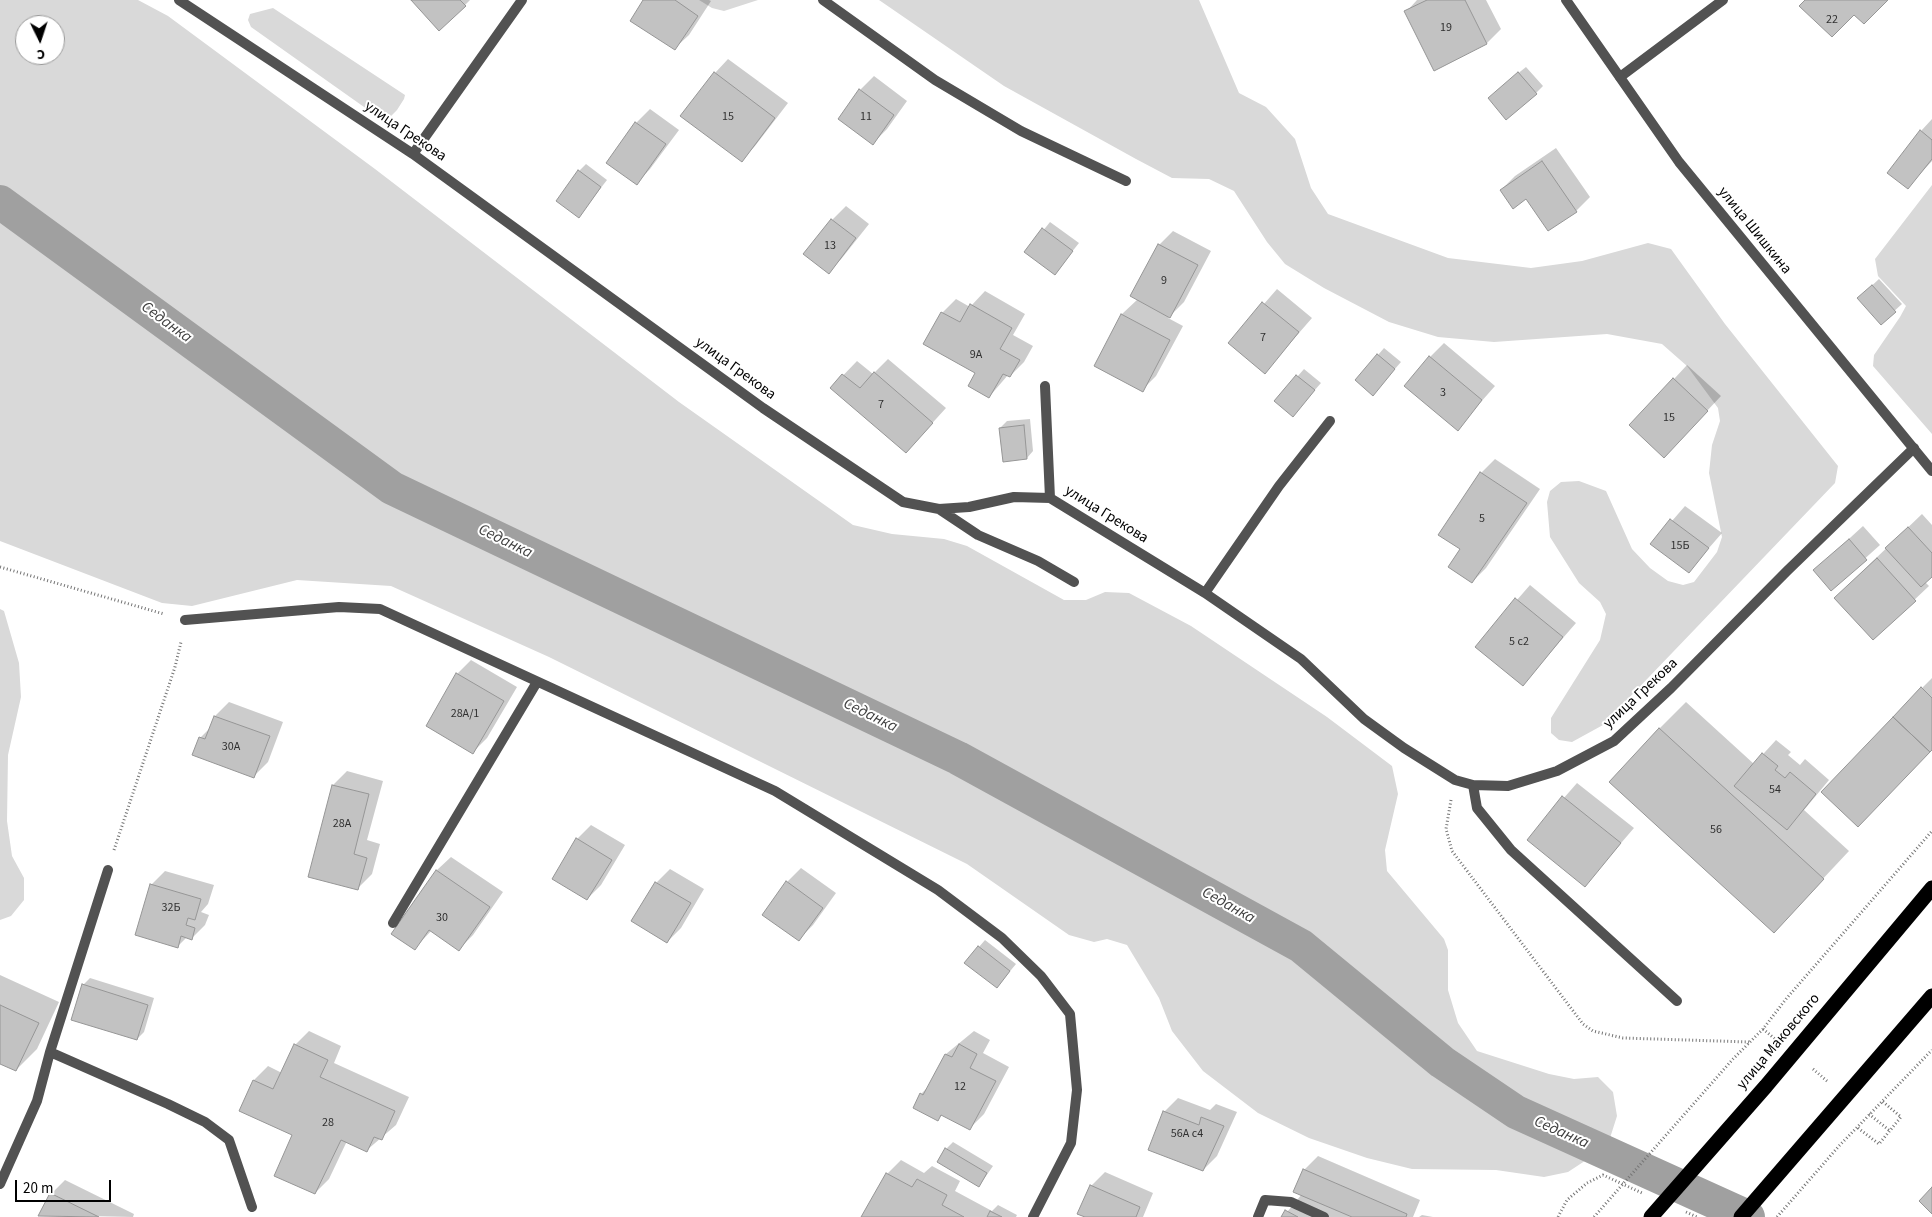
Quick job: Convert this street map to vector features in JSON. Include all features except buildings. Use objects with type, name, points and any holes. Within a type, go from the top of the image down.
[{"type":"highway","name":"улица Маковского","points":[[1651,1217],[1766,1086],[1932,888]]},
{"type":"highway","points":[[1742,1217],[1932,996]]},
{"type":"street","name":"улица Грекова","points":[[179,0],[413,154],[763,408],[903,502],[939,509],[969,507],[1014,497],[1050,498],[1205,592],[1301,659],[1364,719],[1404,748],[1455,780],[1473,785],[1508,786],[1557,771],[1614,741],[1671,688],[1781,577],[1914,448]]},
{"type":"street","points":[[413,154],[522,0]]},
{"type":"street","points":[[823,0],[944,85],[1021,131],[1126,181]]},
{"type":"street","name":"улица Шишкина","points":[[1566,0],[1679,162],[1932,471]]},
{"type":"street","points":[[1620,78],[1723,0]]},
{"type":"street","points":[[1045,386],[1050,498]]},
{"type":"street","points":[[1205,592],[1279,486],[1330,420]]},
{"type":"street","points":[[939,509],[978,535],[1038,561],[1074,582]]},
{"type":"street","points":[[185,620],[339,607],[380,609],[775,791],[938,890],[1002,938],[1041,976],[1070,1014],[1077,1090],[1071,1143],[1034,1217]]},
{"type":"street","points":[[393,923],[537,682]]},
{"type":"street","points":[[1473,785],[1477,808],[1511,850],[1677,1002]]},
{"type":"street","points":[[0,1184],[37,1101],[50,1052],[108,870]]},
{"type":"street","points":[[50,1052],[183,1111],[205,1122],[229,1140],[252,1207]]},
{"type":"street","points":[[1258,1217],[1266,1200],[1291,1202],[1324,1217]]},
{"type":"path","points":[[0,567],[185,620],[175,667],[108,870]]},
{"type":"path","points":[[1455,780],[1446,829],[1452,851],[1583,1024],[1593,1032],[1622,1038],[1750,1042]]},
{"type":"path","points":[[1594,1217],[1750,1042],[1932,831]]},
{"type":"path","points":[[1776,1217],[1839,1146],[1932,1050]]},
{"type":"path","points":[[1858,1128],[1879,1144],[1902,1117],[1882,1101]]},
{"type":"path","points":[[1558,1217],[1568,1200],[1587,1183],[1603,1175],[1646,1194]]},
{"type":"path","points":[[1680,1209],[1697,1217]]},
{"type":"shaded area","points":[[0,0],[138,0],[168,16],[375,169],[679,402],[853,525],[892,534],[944,539],[967,546],[1064,600],[1086,600],[1105,592],[1129,593],[1191,626],[1327,717],[1392,766],[1398,794],[1385,850],[1387,871],[1444,939],[1448,950],[1448,990],[1458,1023],[1477,1051],[1549,1074],[1574,1079],[1598,1077],[1613,1092],[1617,1116],[1610,1138],[1600,1151],[1568,1172],[1544,1177],[1496,1170],[1412,1169],[1367,1158],[1309,1138],[1258,1113],[1203,1071],[1172,1031],[1159,998],[1127,945],[1107,939],[1094,942],[1069,935],[967,864],[549,657],[391,586],[297,580],[192,606],[162,603],[0,541]]},
{"type":"shaded area","points":[[699,0],[758,0],[724,11],[712,8]]},
{"type":"shaded area","points":[[879,0],[1199,0],[1239,93],[1266,107],[1295,139],[1311,188],[1328,214],[1448,258],[1531,268],[1582,261],[1648,243],[1671,249],[1725,324],[1838,466],[1835,483],[1603,725],[1572,742],[1559,740],[1551,733],[1551,718],[1600,640],[1606,614],[1600,602],[1579,583],[1550,537],[1547,502],[1550,491],[1561,482],[1579,481],[1606,491],[1632,549],[1650,568],[1668,581],[1683,585],[1694,582],[1717,552],[1722,537],[1709,473],[1712,445],[1720,421],[1718,408],[1687,366],[1662,344],[1607,334],[1494,342],[1438,337],[1389,322],[1324,288],[1285,264],[1267,242],[1234,191],[1209,179],[1172,178],[1136,159],[1004,86]]},
{"type":"shaded area","points":[[273,8],[405,95],[397,110],[388,119],[381,119],[251,27],[248,20],[250,14]]},
{"type":"shaded area","points":[[1932,185],[1932,434],[1873,366],[1874,355],[1906,306],[1878,276],[1875,259]]},
{"type":"shaded area","points":[[0,609],[4,611],[19,663],[21,697],[8,755],[7,821],[12,856],[24,878],[24,900],[11,916],[0,920]]},
{"type":"waterway","name":"Седанка","points":[[0,202],[392,488],[958,758],[1301,946],[1442,1062],[1516,1112],[1748,1217]]}]
